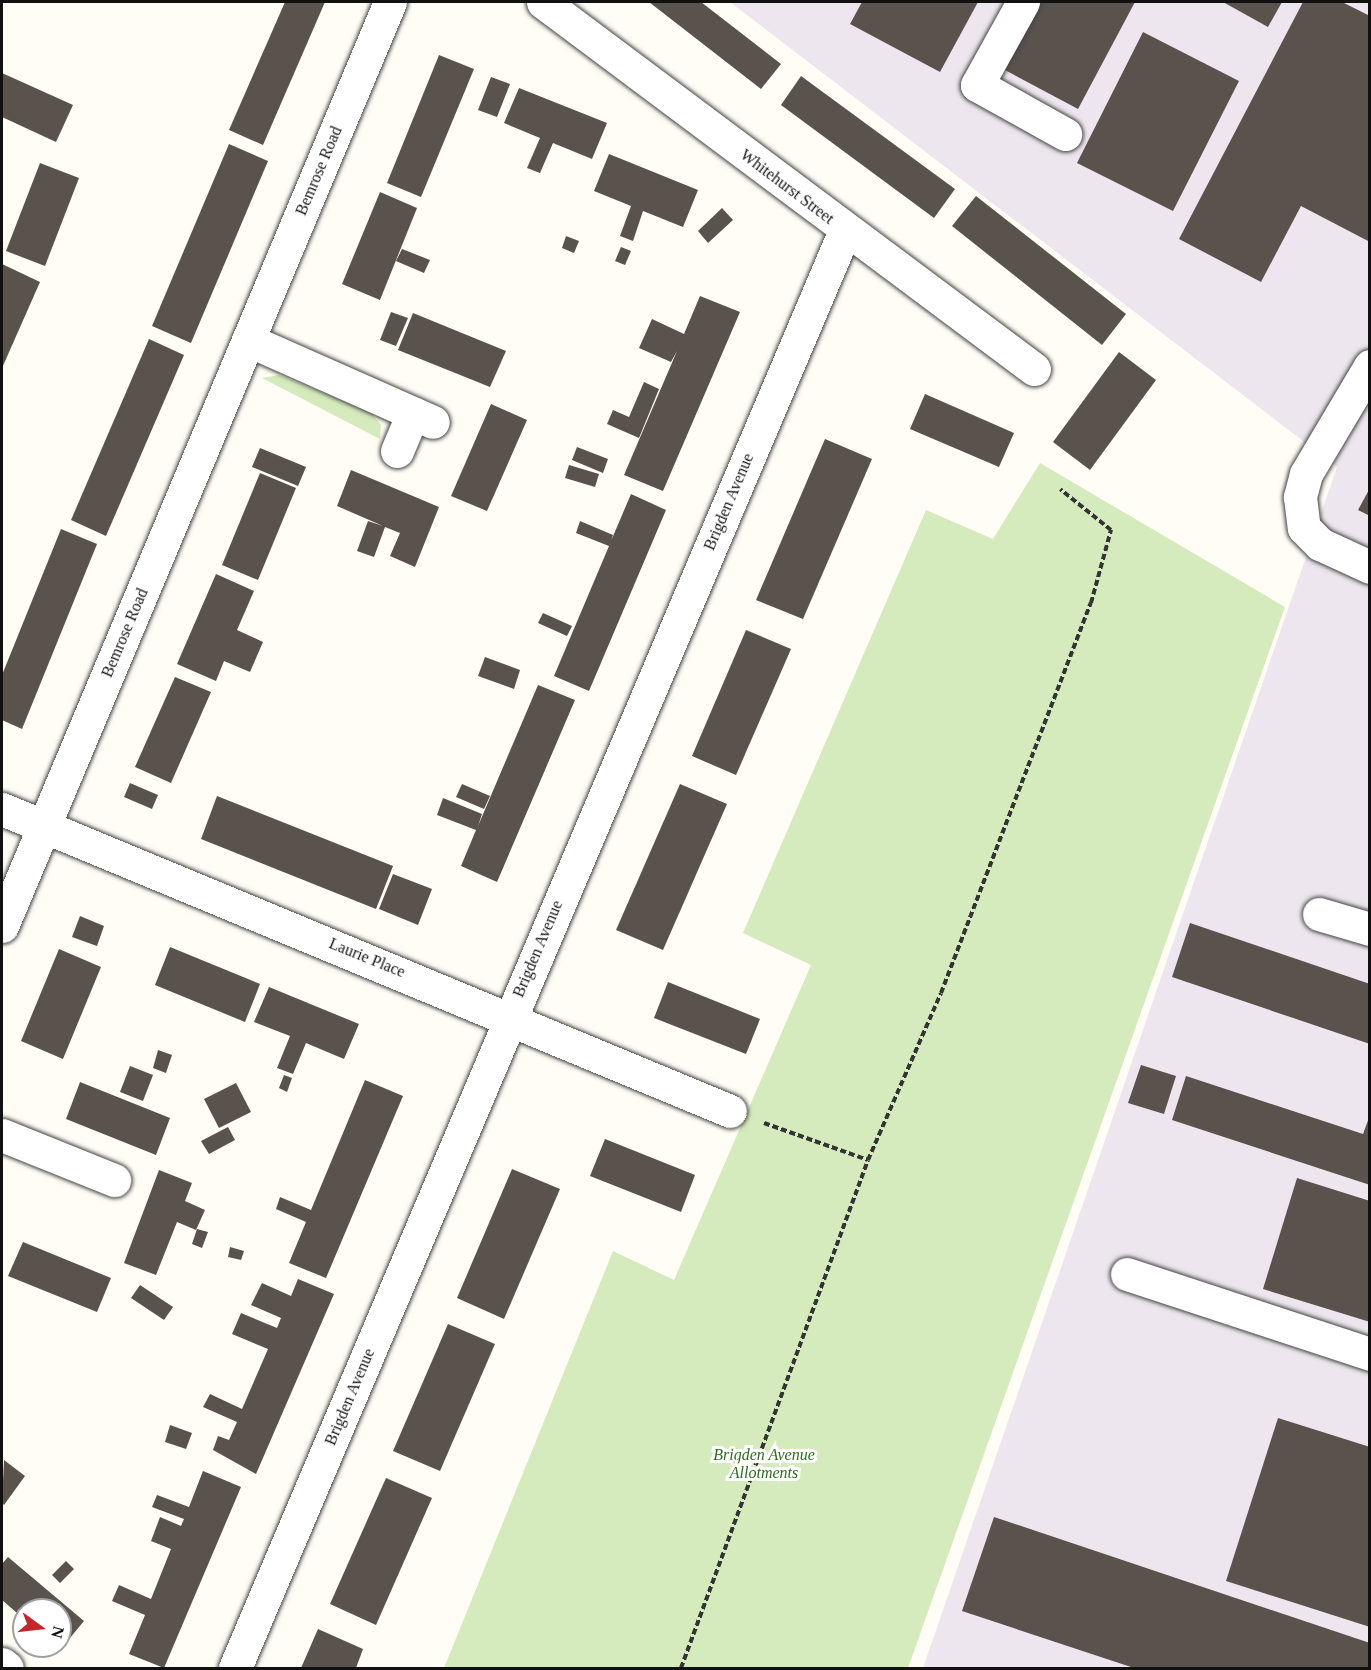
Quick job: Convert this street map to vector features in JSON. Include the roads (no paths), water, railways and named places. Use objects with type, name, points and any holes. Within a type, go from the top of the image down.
[{"type":"street","name":"Bemrose Road","points":[[2,926],[390,2]]},
{"type":"street","name":"Whitehurst Street","points":[[543,2],[845,230],[1034,369]]},
{"type":"street","points":[[1023,2],[977,85],[1065,134]]},
{"type":"street","name":"Brigden Avenue","points":[[236,1668],[509,1016],[845,230]]},
{"type":"street","points":[[248,340],[423,417],[397,451]]},
{"type":"street","points":[[1370,366],[1306,474],[1300,497],[1304,528],[1320,544],[1370,567]]},
{"type":"street","name":"Laurie Place","points":[[2,808],[509,1016],[730,1112]]},
{"type":"street","points":[[1319,914],[1370,928]]},
{"type":"street","points":[[2,1135],[114,1180]]},
{"type":"street","points":[[1127,1274],[1370,1354]]},
{"type":"street","points":[[2,1664],[7,1668]]},
{"type":"park label","name":"Brigden Avenue Allotments","points":[[764,1464]]}]
